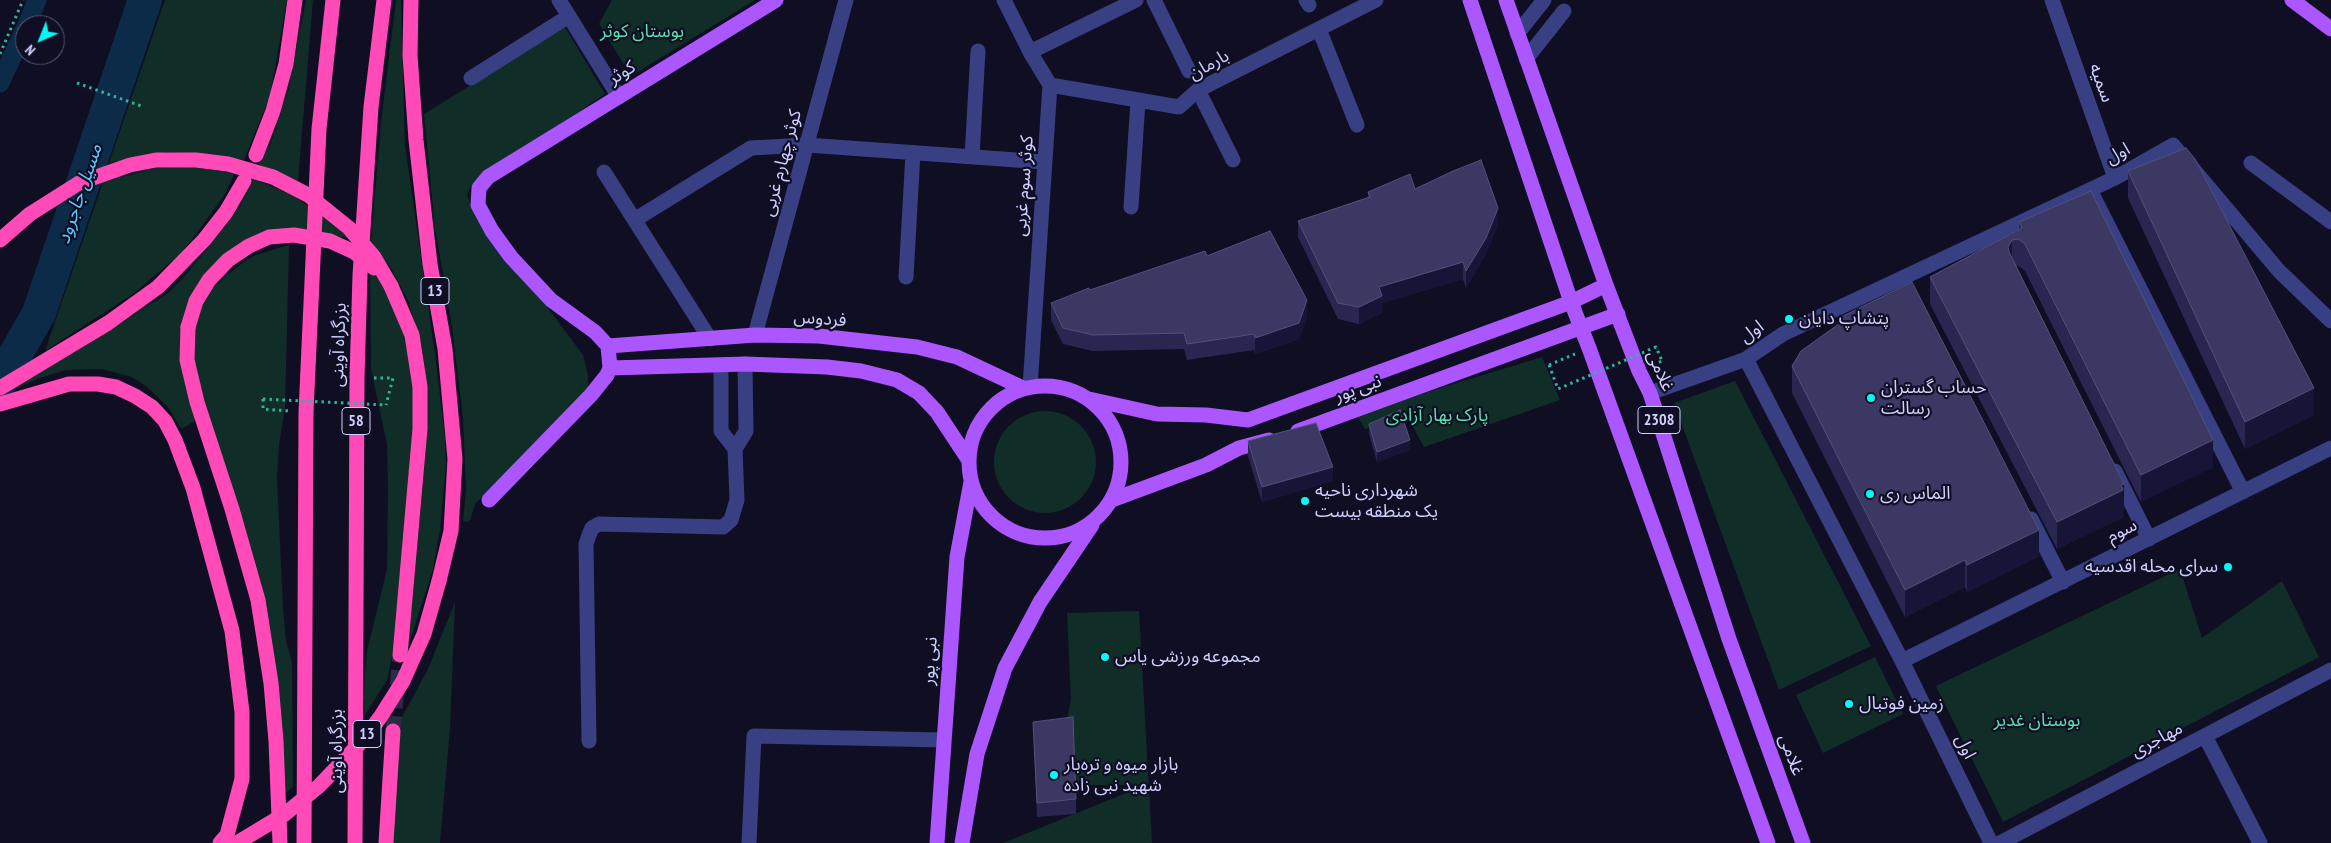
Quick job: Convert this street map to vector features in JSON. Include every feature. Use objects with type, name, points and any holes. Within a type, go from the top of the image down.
[{"type":"highway","points":[[256,155],[273,111],[286,64],[295,0]]},
{"type":"highway","name":"بزرگراه آوینی","points":[[304,843],[306,412],[319,129],[333,0]]},
{"type":"highway","name":"بزرگراه آوینی","points":[[355,843],[357,368],[371,107],[384,0]]},
{"type":"highway","name":"13","points":[[237,843],[285,814],[319,786],[364,739],[381,716],[404,681],[417,650],[440,581],[451,531],[455,459],[445,349],[430,264],[416,140],[410,55],[410,0]]},
{"type":"highway","points":[[0,240],[30,214],[79,183],[130,165],[156,160],[196,160],[228,164],[273,177],[308,196],[349,228],[374,257],[391,286],[412,335],[420,387],[419,438],[400,655]]},
{"type":"highway","points":[[0,388],[108,323],[158,287],[180,267],[215,226],[244,181]]},
{"type":"highway","points":[[280,843],[271,683],[258,600],[232,509],[197,402],[187,360],[188,327],[196,301],[209,280],[228,260],[249,246],[269,237],[294,235],[330,241],[354,252],[391,286]]},
{"type":"highway","points":[[0,404],[69,384],[98,384],[116,387],[136,396],[152,407],[165,421],[175,440],[193,488],[232,630],[242,712],[242,779],[227,834],[220,843]]},
{"type":"highway","points":[[386,843],[392,731]]},
{"type":"main road","name":"کوثر","points":[[608,346],[595,332],[551,300],[512,257],[492,231],[478,205],[479,188],[488,177],[776,0]]},
{"type":"main road","name":"2308","points":[[1470,0],[1571,302],[1768,843]]},
{"type":"main road","name":"غلامی","points":[[1506,0],[1606,285],[1639,371],[1650,393],[1729,639],[1803,843]]},
{"type":"main road","points":[[2292,0],[2331,29]]},
{"type":"main road","name":"نبی پور","points":[[1089,399],[1157,414],[1206,415],[1248,420],[1571,302],[1606,285]]},
{"type":"main road","name":"نبی پور","points":[[1112,500],[1206,465],[1239,448],[1286,436],[1580,326],[1618,314]]},
{"type":"main road","name":"فردوس","points":[[608,346],[755,335],[819,336],[917,347],[957,357],[1026,387]]},
{"type":"main road","points":[[489,500],[608,375],[610,368],[608,346]]},
{"type":"main road","points":[[610,368],[745,364],[827,366],[861,371],[896,380],[919,393],[937,412],[968,459]]},
{"type":"main road","points":[[962,843],[977,754],[1004,668],[1040,602],[1094,521],[1112,500],[1120,479],[1122,456],[1117,434],[1105,415],[1089,399],[1071,390],[1057,387],[1026,387],[1001,399],[984,415],[973,436],[968,459],[971,482],[980,502],[994,519],[1012,531],[1033,538],[1054,538],[1075,533],[1094,521]]},
{"type":"main road","name":"نبی پور","points":[[936,843],[957,557],[971,482]]},
{"type":"street","points":[[559,0],[619,97]]},
{"type":"street","name":"کوثر چهارم غربی","points":[[755,335],[846,0]]},
{"type":"street","points":[[1004,0],[1030,52],[1050,85]]},
{"type":"street","points":[[1030,52],[1136,0]]},
{"type":"street","points":[[1154,0],[1189,71]]},
{"type":"street","name":"بارمان","points":[[1050,85],[1138,101],[1179,106],[1198,90],[1376,0]]},
{"type":"street","points":[[1517,34],[1544,0]]},
{"type":"street","name":"سمیه","points":[[2052,0],[2115,178]]},
{"type":"street","points":[[1526,59],[1564,11]]},
{"type":"street","points":[[471,78],[569,16]]},
{"type":"street","points":[[1319,29],[1357,124]]},
{"type":"street","points":[[972,157],[978,51]]},
{"type":"street","name":"کوثر سوم غربی","points":[[1026,387],[1050,85]]},
{"type":"street","points":[[1198,90],[1233,160]]},
{"type":"street","points":[[1131,207],[1138,101]]},
{"type":"street","points":[[636,219],[751,148],[806,145],[1044,162]]},
{"type":"street","name":"اول","points":[[1991,843],[1902,661],[1746,359],[1783,334],[1908,282],[2115,178],[2173,145],[2279,271],[2331,321]]},
{"type":"street","points":[[906,277],[913,153]]},
{"type":"street","points":[[2251,163],[2331,222]]},
{"type":"street","points":[[604,172],[636,219],[710,338]]},
{"type":"street","points":[[2090,190],[2243,492]]},
{"type":"street","points":[[1650,393],[1746,359]]},
{"type":"street","points":[[589,741],[586,544],[589,535],[592,528],[599,524],[723,527],[731,520],[737,500],[735,449],[746,431],[745,364]]},
{"type":"street","points":[[721,366],[721,431],[735,449]]},
{"type":"street","name":"سوم","points":[[1902,661],[2331,448]]},
{"type":"street","points":[[2110,459],[2149,538]]},
{"type":"street","points":[[2023,503],[2063,582]]},
{"type":"street","name":"مهاجری","points":[[2000,843],[2331,670]]},
{"type":"street","points":[[749,843],[754,736],[943,740]]},
{"type":"street","points":[[2204,736],[2260,843]]},
{"type":"path","points":[[0,54],[22,0]]},
{"type":"path","points":[[77,83],[144,107]]},
{"type":"path","points":[[1589,348],[1549,365],[1558,389],[1656,347],[1662,361]]},
{"type":"path","points":[[306,412],[263,409],[263,399],[386,405],[393,378]]},
{"type":"green space","points":[[165,0],[287,0],[270,96],[244,160],[217,155],[168,152],[109,163]]},
{"type":"green space","points":[[306,0],[313,0],[298,181],[258,164],[271,143],[289,88]]},
{"type":"green space","points":[[396,0],[401,0],[405,145],[435,354],[445,438],[446,465],[440,529],[433,569],[408,647],[427,424],[423,350],[408,300],[392,270],[371,242],[381,122]]},
{"type":"green space","name":"بوستان کوثر","points":[[612,0],[755,0],[631,76],[599,24]]},
{"type":"green space","points":[[565,27],[605,94],[477,181],[469,189],[467,195],[471,205],[583,355],[588,375],[588,392],[475,504],[470,521],[463,522],[466,489],[463,418],[452,327],[435,228],[424,114]]},
{"type":"green space","points":[[193,167],[234,174],[225,194],[194,237],[179,255],[133,294],[45,351],[103,182],[156,168]]},
{"type":"green space","points":[[254,179],[294,196],[334,224],[348,238],[297,230],[262,235],[188,309],[197,420],[181,429],[168,407],[146,386],[132,377],[102,369],[66,370],[40,378],[0,395],[90,343],[167,294],[184,277],[225,227],[241,205]]},
{"type":"green space","points":[[289,245],[285,409],[279,444],[277,478],[283,608],[286,641],[292,662],[293,787],[283,795],[279,703],[193,356],[195,328],[202,305],[209,292],[237,267],[253,256]]},
{"type":"green space","points":[[370,270],[386,288],[402,323],[412,367],[414,405],[412,475],[399,624],[387,680],[365,715],[363,699],[367,651],[387,569],[388,489],[387,444],[371,369]]},
{"type":"green space","name":"پارک بهار آزادی","points":[[1542,357],[1560,400],[1424,447],[1408,418],[1365,429],[1356,414]]},
{"type":"green space","points":[[1735,381],[1871,646],[1779,690],[1674,403]]},
{"type":"green space","points":[[1045,411],[1065,415],[1081,426],[1092,442],[1096,462],[1092,482],[1081,498],[1065,509],[1045,513],[1025,509],[1009,498],[998,482],[994,462],[998,442],[1009,426],[1025,415]]},
{"type":"green space","name":"بوستان غدیر","points":[[2180,569],[2202,638],[2282,581],[2319,657],[2003,822],[1936,686]]},
{"type":"green space","points":[[455,602],[450,729],[440,843],[392,843],[401,719],[428,669]]},
{"type":"green space","name":"مجموعه ورزشی یاس","points":[[1139,611],[1152,843],[1003,843],[1146,785],[1076,785],[1068,715],[1071,700],[1067,613]]},
{"type":"green space","name":"زمین فوتبال","points":[[1875,657],[1903,714],[1823,753],[1796,695]]},
{"type":"building","points":[[2186,148],[2195,159],[2314,388],[2245,422],[2128,171]]},
{"type":"building","points":[[1481,160],[1498,208],[1486,238],[1466,271],[1463,262],[1379,287],[1382,296],[1359,307],[1338,303],[1298,221],[1370,197],[1368,192],[1410,174],[1415,189]]},
{"type":"building","points":[[2091,191],[2213,440],[2141,475],[2025,244],[2018,239],[2012,240],[2008,247],[2009,252],[2124,484],[2121,485],[2123,490],[2057,522],[1930,277],[2022,228],[2019,222]]},
{"type":"building","points":[[1270,231],[1307,300],[1299,323],[1255,338],[1254,334],[1187,344],[1184,333],[1093,335],[1063,328],[1051,303],[1089,288],[1090,290],[1205,251],[1207,256]]},
{"type":"building","points":[[1912,282],[2039,530],[1967,565],[1965,560],[1905,590],[1792,366],[1801,351],[1843,321],[1841,317]]},
{"type":"building","points":[[1400,410],[1410,440],[1377,452],[1369,424]]},
{"type":"building","points":[[1316,423],[1333,467],[1262,487],[1248,441]]},
{"type":"building","name":"بازار میوه و تره‌بار شهید نبی زاده","points":[[1073,717],[1076,799],[1037,803],[1033,722]]},
{"type":"waterway","points":[[31,15],[37,0]]},
{"type":"waterway","name":"مسیل جاجرود","points":[[0,382],[39,313],[145,0]]},
{"type":"waterway","points":[[0,83],[15,51]]},
{"type":"tunnel","points":[[393,731],[400,655]]},
{"type":"place","name":"پتشاپ دایان","points":[[1789,319]]},
{"type":"place","name":"حساب گستران رسالت","points":[[1871,398]]},
{"type":"place","name":"الماس ری","points":[[1870,494]]},
{"type":"place","name":"شهرداری ناحیه یک منطقه بیست","points":[[1305,501]]},
{"type":"place","name":"سرای محله اقدسیه","points":[[2228,567]]},
{"type":"place","name":"مجموعه ورزشی یاس","points":[[1105,657]]},
{"type":"place","name":"زمین فوتبال","points":[[1849,704]]},
{"type":"place","name":"بازار میوه و تره‌بار شهید نبی زاده","points":[[1054,775]]}]
